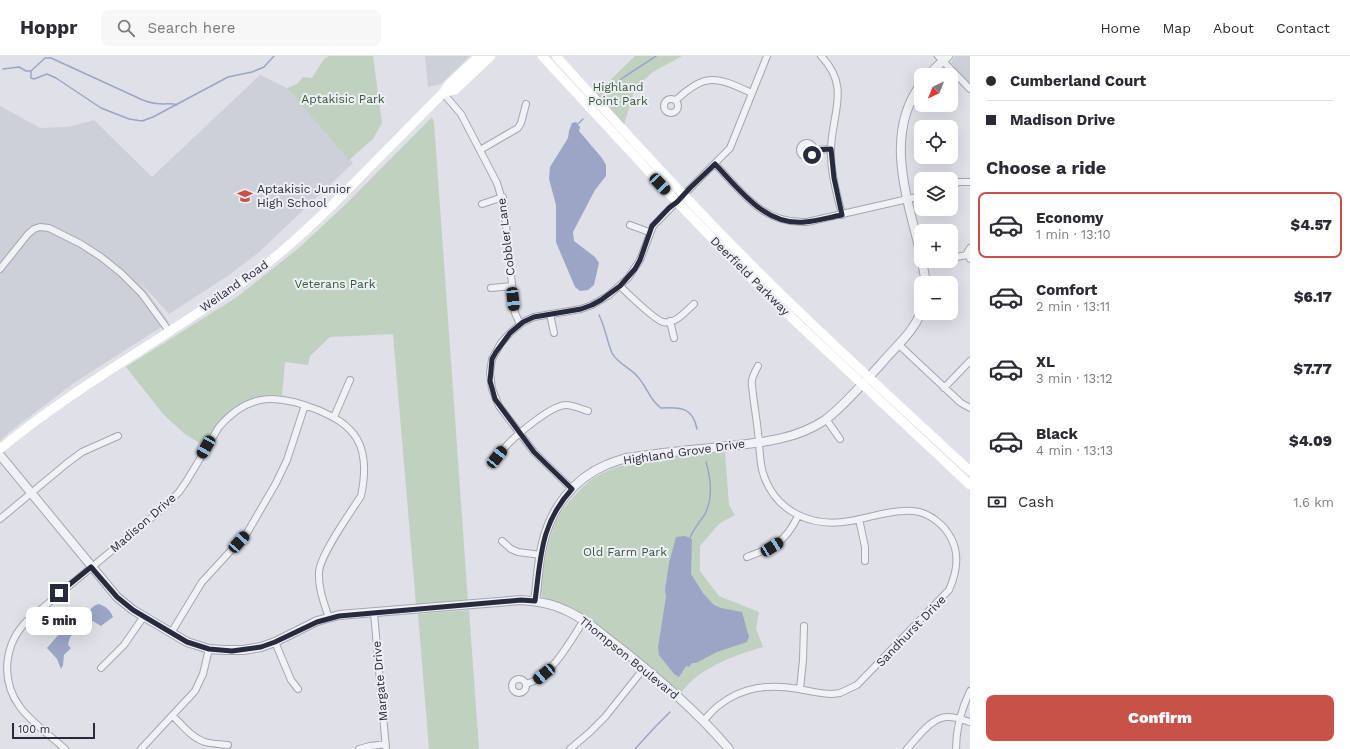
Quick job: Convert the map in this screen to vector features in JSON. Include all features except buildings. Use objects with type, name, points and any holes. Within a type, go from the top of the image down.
[{"type":"main road","name":"Weiland Road","points":[[0,449],[27,426],[64,399],[232,290],[292,244],[320,218],[443,93],[449,84],[479,56]]},
{"type":"main road","name":"Weiland Road","points":[[443,93],[455,90],[490,56]]},
{"type":"main road","name":"Deerfield Parkway","points":[[542,56],[677,202],[737,264],[798,324],[970,485]]},
{"type":"main road","name":"Deerfield Parkway","points":[[556,56],[683,195],[766,279],[970,471]]},
{"type":"street","points":[[572,489],[534,452],[495,399],[490,381],[492,359],[510,333],[520,324],[534,317],[581,309],[592,305],[620,286],[635,269],[640,260],[649,232],[657,220],[677,202],[730,148],[767,56]]},
{"type":"street","points":[[821,56],[828,63],[837,81],[838,99],[831,149],[834,178],[842,215]]},
{"type":"street","points":[[934,68],[943,58],[970,89]]},
{"type":"street","points":[[676,100],[689,88],[700,83],[713,80],[729,83],[752,92]]},
{"type":"street","name":"Cobbler Lane","points":[[443,93],[461,114],[497,183],[502,197],[515,313],[520,324]]},
{"type":"street","points":[[914,95],[904,119],[901,134],[902,172],[914,225]]},
{"type":"street","points":[[480,150],[518,128],[522,123],[526,104]]},
{"type":"street","points":[[815,150],[831,149]]},
{"type":"street","points":[[715,164],[757,207],[770,216],[790,222],[806,222],[914,198]]},
{"type":"street","points":[[958,182],[970,182]]},
{"type":"street","points":[[482,204],[502,197]]},
{"type":"street","points":[[630,225],[649,232]]},
{"type":"street","points":[[0,269],[28,234],[40,227],[49,228],[81,244],[113,267],[142,294],[169,331]]},
{"type":"street","points":[[958,258],[968,257],[967,250],[970,248]]},
{"type":"street","points":[[491,288],[512,286]]},
{"type":"street","points":[[620,286],[663,322],[679,318],[694,304]]},
{"type":"street","points":[[550,314],[554,333]]},
{"type":"street","name":"Highland Grove Drive","points":[[535,601],[541,555],[545,536],[551,520],[561,501],[582,480],[600,468],[626,458],[781,439],[815,426],[826,419],[862,384],[916,324],[918,320]]},
{"type":"street","points":[[670,321],[674,338]]},
{"type":"street","points":[[898,344],[944,388],[961,403],[970,408]]},
{"type":"street","points":[[944,388],[970,361]]},
{"type":"street","name":"Sandhurst Drive","points":[[703,721],[718,706],[744,691],[768,686],[832,694],[840,693],[857,685],[949,590],[953,582],[958,563],[953,542],[944,527],[932,517],[918,512],[904,511],[833,524],[811,521],[798,516],[782,504],[767,482],[761,462],[751,380],[758,366]]},
{"type":"street","points":[[334,417],[350,380]]},
{"type":"street","name":"Madison Drive","points":[[65,749],[20,707],[9,685],[7,670],[8,653],[12,642],[22,626],[162,509],[179,492],[219,427],[236,410],[250,403],[271,399],[294,401],[334,417],[347,426],[357,439],[365,469],[361,496],[326,553],[319,570],[321,594],[329,618]]},
{"type":"street","points":[[171,633],[202,582],[247,533],[285,466],[305,405]]},
{"type":"street","points":[[497,457],[509,443],[541,416],[560,406],[567,405],[588,411]]},
{"type":"street","points":[[826,419],[840,439]]},
{"type":"street","points":[[0,519],[82,452],[118,436]]},
{"type":"street","name":"Thompson Boulevard","points":[[0,455],[117,597],[133,610],[187,642],[209,649],[243,650],[261,647],[275,642],[317,622],[329,618],[352,614],[521,600],[535,601],[560,607],[584,620],[645,667],[669,688],[729,749]]},
{"type":"street","points":[[747,557],[772,547],[780,542],[793,528],[798,516]]},
{"type":"street","points":[[860,519],[865,548],[865,561]]},
{"type":"street","points":[[502,541],[511,549],[518,552],[541,555]]},
{"type":"street","name":"Margate Drive","points":[[374,612],[386,747]]},
{"type":"street","points":[[101,668],[124,646],[144,616]]},
{"type":"street","points":[[526,684],[536,681],[554,664],[584,620]]},
{"type":"street","points":[[800,689],[804,626]]},
{"type":"street","points":[[275,642],[291,680],[298,689]]},
{"type":"street","points":[[141,749],[195,691],[200,683],[209,649]]},
{"type":"street","points":[[570,749],[605,717],[645,667]]},
{"type":"street","points":[[0,670],[7,670]]},
{"type":"street","points":[[956,749],[956,734],[959,719],[970,691]]},
{"type":"street","points":[[173,716],[200,740],[228,745]]},
{"type":"street","points":[[907,749],[934,721],[948,716],[970,722]]},
{"type":"street","points":[[359,749],[370,746],[386,747]]},
{"type":"shaded area","points":[[425,56],[470,56],[441,84],[428,87]]},
{"type":"shaded area","points":[[955,56],[970,56],[970,85],[958,71],[958,68],[955,68],[951,63]]},
{"type":"shaded area","points":[[260,75],[287,88],[353,163],[258,253],[229,275],[169,314],[139,281],[169,322],[74,383],[12,430],[0,441],[0,106],[40,128],[68,127],[94,120],[152,177]]},
{"type":"green space","name":"Aptakisic Park","points":[[329,56],[373,56],[382,123],[373,139],[349,160],[287,88],[297,84],[303,77],[312,78],[324,59]]},
{"type":"green space","name":"Highland Point Park","points":[[635,56],[682,56],[653,72],[635,88],[624,125],[596,94]]},
{"type":"green space","name":"Veterans Park","points":[[432,117],[434,122],[468,601],[416,605],[393,334],[330,337],[310,356],[308,365],[285,362],[282,396],[261,397],[240,405],[220,422],[203,445],[186,435],[164,415],[126,367],[237,297],[300,247],[347,203]]},
{"type":"green space","name":"Old Farm Park","points":[[725,452],[729,505],[735,515],[720,523],[700,546],[700,571],[719,596],[759,612],[756,629],[763,647],[740,654],[707,669],[681,693],[593,621],[570,608],[542,597],[543,571],[549,542],[560,514],[574,496],[597,476],[626,464],[659,458]]},
{"type":"green space","points":[[469,610],[479,749],[429,749],[418,614]]},
{"type":"water","points":[[576,122],[580,127],[579,131],[602,158],[606,165],[606,176],[595,190],[573,232],[574,241],[595,257],[599,263],[594,285],[588,290],[580,291],[575,287],[556,242],[556,205],[549,179],[550,167],[568,138],[572,123]]},
{"type":"water","points":[[685,536],[692,540],[691,574],[703,593],[714,605],[721,608],[742,612],[749,637],[747,642],[717,652],[696,663],[692,663],[689,667],[686,666],[679,677],[674,674],[659,655],[658,647],[666,597],[665,590],[669,563],[676,537]]},
{"type":"water","points":[[98,604],[111,612],[113,617],[101,626],[93,621],[86,622],[70,637],[68,645],[71,648],[64,655],[61,669],[57,659],[47,648],[62,631],[76,622]]},
{"type":"waterway","points":[[3,69],[19,67],[26,71],[31,71],[31,78],[34,79],[47,74],[56,78],[101,108],[129,119],[142,121],[153,117],[228,77],[252,72],[264,67],[274,56]]},
{"type":"waterway","points":[[606,92],[624,77],[656,56]]},
{"type":"waterway","points":[[31,71],[45,58],[51,58],[144,101],[177,105]]},
{"type":"waterway","points":[[578,124],[583,119]]},
{"type":"waterway","points":[[599,315],[614,357],[637,376],[657,405],[661,408],[680,408],[689,412],[697,429]]},
{"type":"waterway","points":[[690,538],[708,508],[710,482],[706,462]]},
{"type":"waterway","points":[[635,749],[670,712]]},
{"type":"place","name":"Aptakisic Junior High School","points":[[245,196]]},
{"type":"route","points":[[59,593],[91,567],[117,597],[133,610],[187,642],[209,649],[232,651],[261,647],[317,622],[339,616],[521,600],[535,601],[542,545],[555,511],[561,501],[572,489],[534,452],[495,399],[490,381],[490,374],[492,359],[501,343],[516,327],[523,322],[534,317],[581,309],[592,305],[620,286],[635,269],[640,260],[652,226],[715,164],[757,207],[770,216],[790,222],[806,222],[842,215],[834,178],[831,149],[815,150],[812,155]]}]
